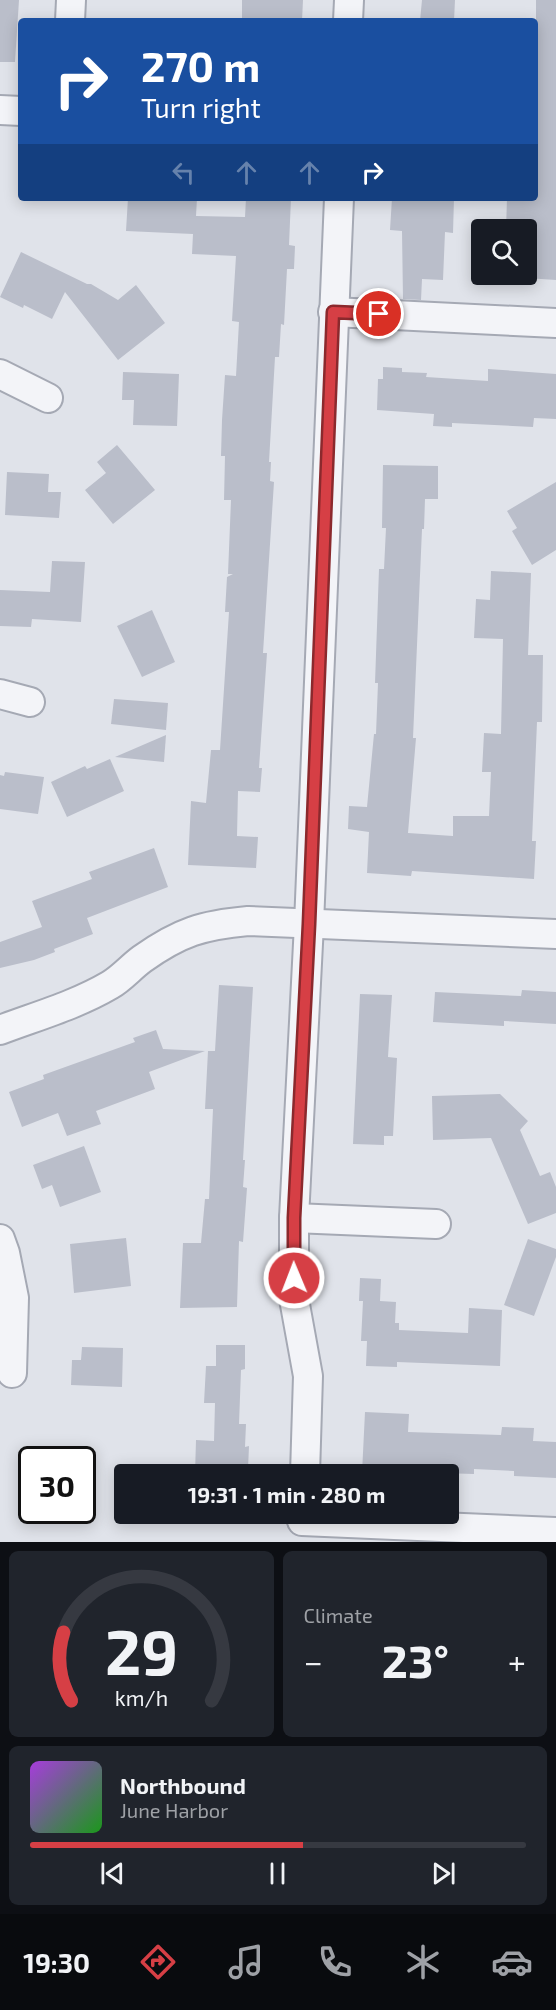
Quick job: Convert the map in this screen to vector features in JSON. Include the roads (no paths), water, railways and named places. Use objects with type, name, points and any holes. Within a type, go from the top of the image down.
[{"type":"street","points":[[70,18],[71,0]]},
{"type":"street","points":[[348,18],[349,0]]},
{"type":"street","points":[[0,110],[18,111]]},
{"type":"street","points":[[305,1464],[308,1376],[294,1299],[294,1218],[309,924],[339,201]]},
{"type":"street","points":[[333,312],[556,323]]},
{"type":"street","points":[[0,374],[48,398]]},
{"type":"street","points":[[0,694],[30,702]]},
{"type":"street","points":[[0,1030],[75,1002],[111,984],[143,959],[190,931],[205,926],[248,921],[556,934]]},
{"type":"street","points":[[294,1218],[436,1224]]},
{"type":"street","points":[[0,1239],[14,1298],[12,1373]]},
{"type":"street","points":[[302,1526],[556,1532]]}]
